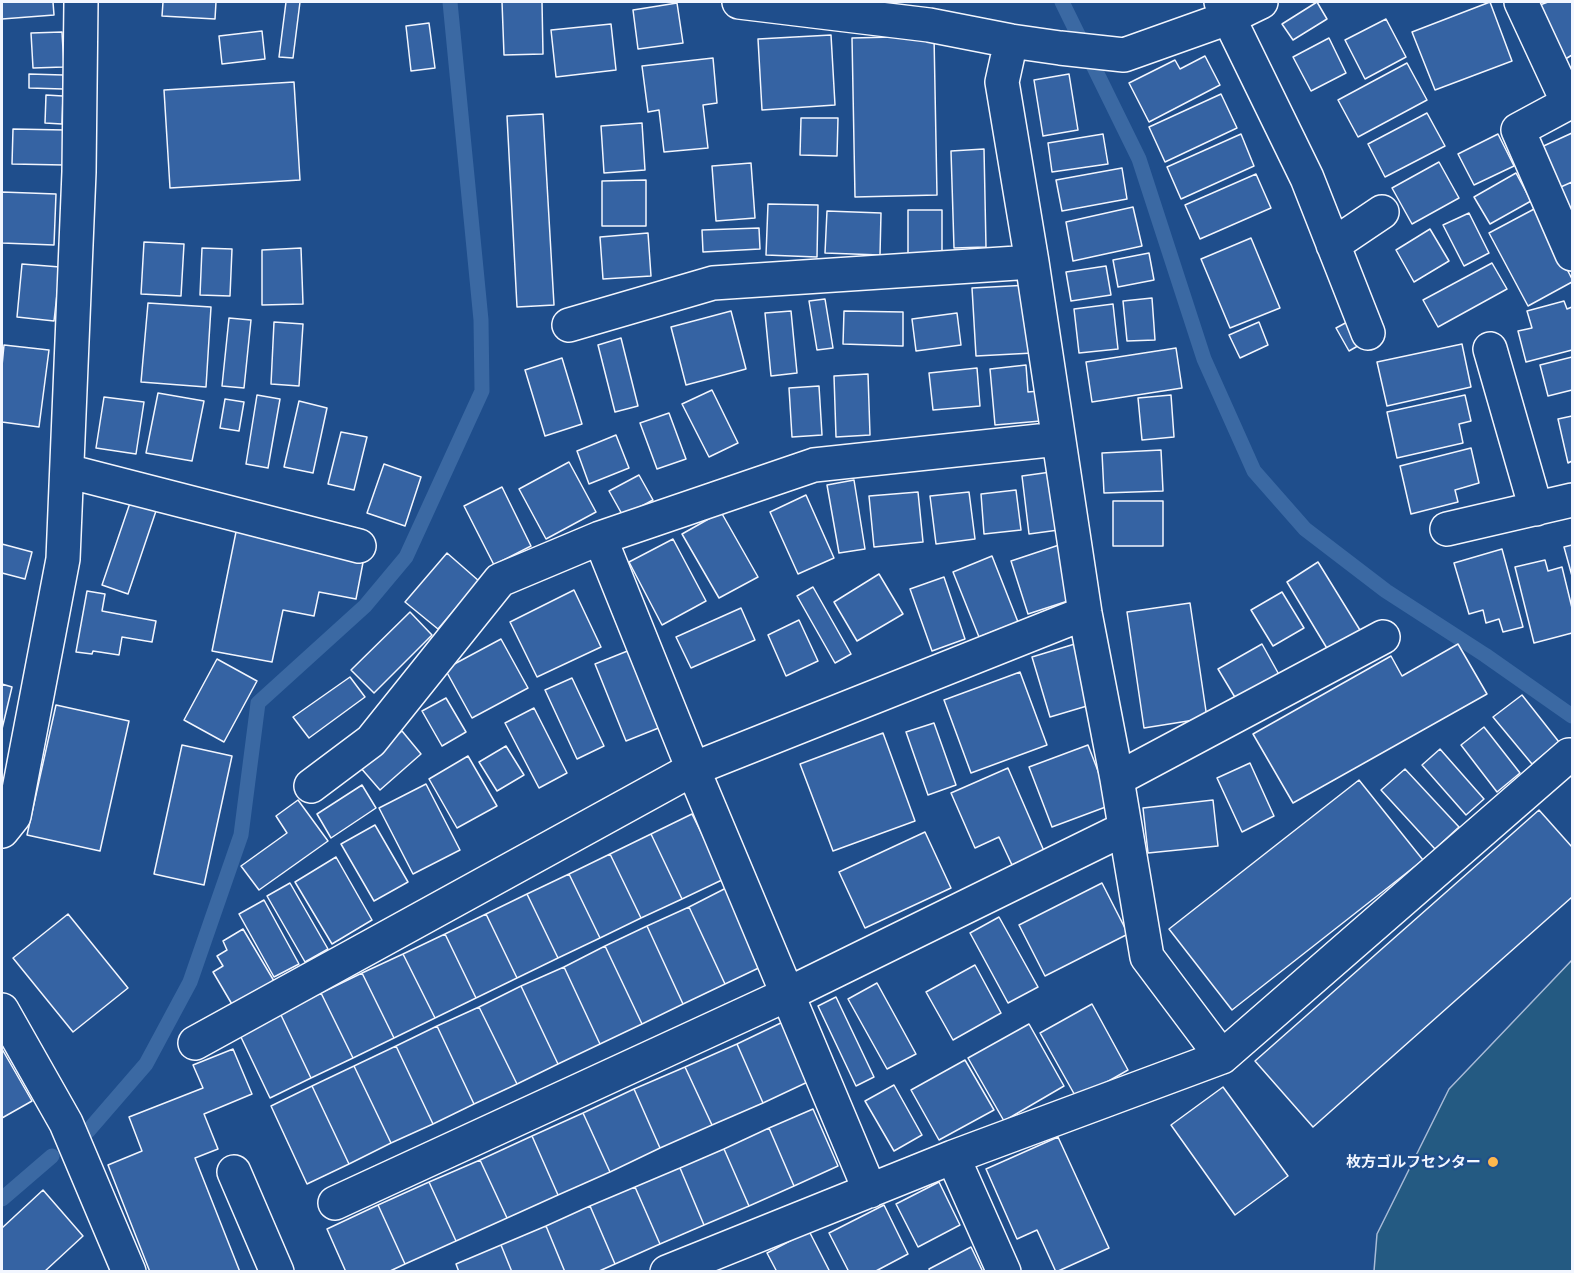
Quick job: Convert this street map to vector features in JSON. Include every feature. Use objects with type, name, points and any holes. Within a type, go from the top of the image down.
[{"type":"street","points":[[2,831],[14,816],[63,559],[80,172],[81,2]]},
{"type":"street","points":[[739,2],[929,25],[1011,41],[1124,55],[1225,10],[1261,2]]},
{"type":"street","points":[[1521,2],[1568,103],[1518,130],[1572,254]]},
{"type":"street","points":[[1225,10],[1307,178],[1368,333]]},
{"type":"street","points":[[1011,41],[1002,82],[1032,262],[1085,613],[1117,779],[1147,957],[1222,1057]]},
{"type":"street","points":[[1334,245],[1382,212]]},
{"type":"street","points":[[569,325],[713,283],[1032,262]]},
{"type":"street","points":[[1490,349],[1536,508]]},
{"type":"street","points":[[311,786],[371,741],[500,580],[600,538],[814,465],[1058,439]]},
{"type":"street","points":[[67,471],[359,546]]},
{"type":"street","points":[[1447,529],[1572,500]]},
{"type":"street","points":[[600,538],[693,769],[870,1191]]},
{"type":"street","points":[[195,1043],[693,769],[1085,613]]},
{"type":"street","points":[[1117,779],[1383,637]]},
{"type":"street","points":[[667,1272],[953,1157],[1222,1057],[1569,755]]},
{"type":"street","points":[[335,1203],[788,994],[1124,829]]},
{"type":"street","points":[[2,1010],[66,1123],[129,1272]]},
{"type":"street","points":[[953,1157],[1004,1272]]},
{"type":"street","points":[[234,1172],[277,1272]]},
{"type":"shaded area","name":"枚方ゴルフセンター","points":[[1572,960],[1572,1271],[1374,1271],[1377,1234],[1449,1089]]},
{"type":"building","points":[[2,2],[53,2],[54,15],[2,19]]},
{"type":"building","points":[[163,2],[216,2],[215,19],[162,16]]},
{"type":"building","points":[[286,2],[300,2],[293,58],[279,57]]},
{"type":"building","points":[[502,2],[542,2],[543,54],[504,55]]},
{"type":"building","points":[[1317,2],[1327,19],[1293,40],[1282,24]]},
{"type":"building","points":[[1490,2],[1512,61],[1435,90],[1412,32]]},
{"type":"building","points":[[1548,2],[1572,2],[1572,55],[1562,61],[1537,6]]},
{"type":"building","points":[[677,3],[683,43],[638,49],[633,10]]},
{"type":"building","points":[[1386,19],[1406,57],[1365,79],[1345,40]]},
{"type":"building","points":[[429,23],[435,68],[411,71],[406,26]]},
{"type":"building","points":[[611,24],[616,70],[556,77],[551,30]]},
{"type":"building","points":[[262,31],[265,59],[222,64],[219,36]]},
{"type":"building","points":[[62,32],[64,67],[33,68],[31,33]]},
{"type":"building","points":[[831,35],[835,105],[762,110],[758,39]]},
{"type":"building","points":[[934,36],[937,195],[855,197],[852,38]]},
{"type":"building","points":[[1329,38],[1346,73],[1311,91],[1293,57]]},
{"type":"building","points":[[1205,56],[1220,85],[1149,122],[1129,83],[1175,60],[1180,69]]},
{"type":"building","points":[[713,58],[717,103],[703,105],[708,148],[664,152],[659,110],[648,112],[642,66]]},
{"type":"building","points":[[1407,63],[1427,100],[1358,137],[1338,100]]},
{"type":"building","points":[[29,74],[63,75],[63,89],[29,88]]},
{"type":"building","points":[[1069,74],[1078,130],[1043,136],[1034,80]]},
{"type":"building","points":[[294,82],[300,180],[170,188],[164,90]]},
{"type":"building","points":[[1221,94],[1237,128],[1165,162],[1149,127]]},
{"type":"building","points":[[46,95],[63,96],[62,124],[45,123]]},
{"type":"building","points":[[1427,113],[1445,146],[1385,177],[1368,144]]},
{"type":"building","points":[[543,114],[554,305],[517,307],[507,116]]},
{"type":"building","points":[[801,118],[838,118],[837,156],[800,155]]},
{"type":"building","points":[[642,123],[645,170],[604,173],[601,126]]},
{"type":"building","points":[[13,129],[65,130],[64,165],[12,164]]},
{"type":"building","points":[[1572,133],[1572,182],[1554,190],[1537,149]]},
{"type":"building","points":[[1103,134],[1108,164],[1052,172],[1048,143]]},
{"type":"building","points":[[1241,134],[1254,166],[1181,199],[1167,167]]},
{"type":"building","points":[[1498,134],[1514,166],[1474,185],[1458,154]]},
{"type":"building","points":[[984,149],[986,247],[954,248],[951,151]]},
{"type":"building","points":[[1439,162],[1459,198],[1412,224],[1392,188]]},
{"type":"building","points":[[751,163],[755,218],[716,221],[712,166]]},
{"type":"building","points":[[1122,168],[1127,199],[1062,211],[1056,180]]},
{"type":"building","points":[[1516,173],[1531,201],[1490,224],[1474,197]]},
{"type":"building","points":[[1256,174],[1271,208],[1200,239],[1185,205]]},
{"type":"building","points":[[646,180],[646,226],[602,226],[602,181]]},
{"type":"building","points":[[1572,182],[1572,220],[1554,190]]},
{"type":"building","points":[[2,192],[56,194],[54,245],[2,243]]},
{"type":"building","points":[[768,204],[818,205],[817,257],[766,255]]},
{"type":"building","points":[[1133,207],[1142,246],[1073,261],[1066,222]]},
{"type":"building","points":[[1536,208],[1572,282],[1528,306],[1489,233]]},
{"type":"building","points":[[908,210],[942,210],[942,254],[908,255]]},
{"type":"building","points":[[827,211],[881,213],[880,255],[825,253]]},
{"type":"building","points":[[1469,213],[1489,253],[1464,266],[1443,225]]},
{"type":"building","points":[[759,228],[760,249],[703,252],[702,230]]},
{"type":"building","points":[[1430,229],[1449,261],[1414,282],[1396,250]]},
{"type":"building","points":[[648,233],[651,276],[603,279],[600,237]]},
{"type":"building","points":[[1251,238],[1280,308],[1230,328],[1201,259]]},
{"type":"building","points":[[144,242],[184,244],[181,296],[141,294]]},
{"type":"building","points":[[202,248],[232,249],[230,296],[200,295]]},
{"type":"building","points":[[301,248],[303,304],[262,305],[262,250]]},
{"type":"building","points":[[1149,253],[1154,280],[1118,287],[1113,260]]},
{"type":"building","points":[[1492,263],[1507,289],[1438,327],[1423,300]]},
{"type":"building","points":[[22,264],[60,267],[54,321],[17,317]]},
{"type":"building","points":[[1106,266],[1111,295],[1071,301],[1066,272]]},
{"type":"building","points":[[1029,285],[1033,353],[976,356],[972,288]]},
{"type":"building","points":[[1152,298],[1155,340],[1127,341],[1123,301]]},
{"type":"building","points":[[825,299],[833,348],[817,350],[809,301]]},
{"type":"building","points":[[1564,301],[1567,309],[1572,307],[1572,350],[1526,362],[1518,331],[1532,328],[1527,311]]},
{"type":"building","points":[[148,303],[211,307],[206,387],[141,382]]},
{"type":"building","points":[[1113,304],[1118,349],[1079,353],[1074,309]]},
{"type":"building","points":[[731,311],[746,369],[686,385],[671,327]]},
{"type":"building","points":[[791,311],[797,373],[771,376],[765,313]]},
{"type":"building","points":[[844,311],[903,312],[903,346],[843,344]]},
{"type":"building","points":[[957,313],[961,345],[916,351],[912,319]]},
{"type":"building","points":[[229,318],[251,320],[244,388],[222,386]]},
{"type":"building","points":[[1351,320],[1363,343],[1349,351],[1336,328]]},
{"type":"building","points":[[274,322],[303,324],[299,386],[271,384]]},
{"type":"building","points":[[1259,322],[1268,345],[1240,358],[1229,335]]},
{"type":"building","points":[[621,338],[638,406],[615,412],[598,345]]},
{"type":"building","points":[[1462,344],[1471,387],[1387,406],[1377,362]]},
{"type":"building","points":[[4,345],[49,350],[39,427],[2,422]]},
{"type":"building","points":[[1176,348],[1182,388],[1092,402],[1086,362]]},
{"type":"building","points":[[1572,357],[1572,390],[1548,396],[1540,365]]},
{"type":"building","points":[[562,358],[582,424],[545,436],[525,370]]},
{"type":"building","points":[[1026,365],[1028,392],[1049,390],[1052,420],[995,425],[990,369]]},
{"type":"building","points":[[977,368],[980,406],[933,410],[929,373]]},
{"type":"building","points":[[868,374],[870,435],[836,437],[834,376]]},
{"type":"building","points":[[819,386],[822,435],[792,437],[789,388]]},
{"type":"building","points":[[712,390],[738,443],[709,457],[682,404]]},
{"type":"building","points":[[158,393],[204,401],[192,461],[146,453]]},
{"type":"building","points":[[257,395],[280,399],[268,468],[246,464]]},
{"type":"building","points":[[1171,395],[1174,437],[1142,440],[1138,398]]},
{"type":"building","points":[[1465,395],[1471,421],[1459,424],[1463,443],[1397,458],[1387,412]]},
{"type":"building","points":[[104,397],[144,402],[136,454],[96,448]]},
{"type":"building","points":[[225,399],[244,402],[239,431],[220,428]]},
{"type":"building","points":[[299,401],[327,408],[313,473],[284,467]]},
{"type":"building","points":[[669,413],[686,459],[657,469],[640,423]]},
{"type":"building","points":[[1572,416],[1572,461],[1568,463],[1558,419]]},
{"type":"building","points":[[341,432],[367,437],[354,490],[328,484]]},
{"type":"building","points":[[616,435],[629,468],[589,484],[577,451]]},
{"type":"building","points":[[1471,448],[1479,483],[1455,490],[1458,502],[1411,514],[1400,466]]},
{"type":"building","points":[[1161,450],[1163,491],[1104,493],[1102,453]]},
{"type":"building","points":[[569,462],[596,512],[546,539],[519,489]]},
{"type":"building","points":[[384,464],[421,477],[405,526],[367,513]]},
{"type":"building","points":[[1058,471],[1066,529],[1029,534],[1022,476]]},
{"type":"building","points":[[639,475],[653,500],[623,516],[609,491]]},
{"type":"building","points":[[854,480],[865,549],[839,553],[827,485]]},
{"type":"building","points":[[502,487],[531,546],[494,565],[464,506]]},
{"type":"building","points":[[1016,490],[1021,530],[984,534],[981,494]]},
{"type":"building","points":[[918,492],[923,542],[874,547],[869,496]]},
{"type":"building","points":[[969,492],[975,539],[936,544],[930,496]]},
{"type":"building","points":[[806,495],[834,558],[798,574],[770,512]]},
{"type":"building","points":[[131,500],[157,508],[128,594],[102,585]]},
{"type":"building","points":[[1113,501],[1163,501],[1163,546],[1113,546]]},
{"type":"building","points":[[721,512],[758,577],[719,598],[682,534]]},
{"type":"building","points":[[237,527],[365,552],[356,599],[319,592],[314,616],[283,610],[272,662],[212,651]]},
{"type":"building","points":[[673,539],[706,601],[662,625],[629,562]]},
{"type":"building","points":[[2,544],[32,552],[25,579],[2,573]]},
{"type":"building","points":[[1059,545],[1077,598],[1028,614],[1011,561]]},
{"type":"building","points":[[1572,545],[1572,576],[1564,547]]},
{"type":"building","points":[[1502,549],[1523,627],[1503,632],[1499,619],[1486,623],[1483,610],[1469,614],[1454,563]]},
{"type":"building","points":[[447,553],[479,581],[438,629],[405,602]]},
{"type":"building","points":[[992,556],[1018,622],[979,637],[953,572]]},
{"type":"building","points":[[1545,560],[1548,571],[1562,567],[1572,608],[1572,633],[1534,643],[1515,567]]},
{"type":"building","points":[[1318,562],[1363,635],[1331,655],[1287,582]]},
{"type":"building","points":[[879,574],[903,614],[857,641],[834,602]]},
{"type":"building","points":[[944,577],[965,639],[932,651],[910,589]]},
{"type":"building","points":[[813,587],[851,654],[835,663],[797,596]]},
{"type":"building","points":[[574,590],[601,647],[537,677],[510,622]]},
{"type":"building","points":[[87,591],[105,594],[102,611],[156,621],[152,642],[122,637],[119,655],[93,651],[92,654],[76,652]]},
{"type":"building","points":[[1282,592],[1304,628],[1273,646],[1251,610]]},
{"type":"building","points":[[1190,603],[1207,718],[1144,728],[1127,612]]},
{"type":"building","points":[[741,608],[755,640],[691,668],[676,637]]},
{"type":"building","points":[[410,612],[432,635],[374,693],[351,670]]},
{"type":"building","points":[[799,620],[818,661],[786,676],[768,635]]},
{"type":"building","points":[[501,639],[528,688],[472,718],[445,669]]},
{"type":"building","points":[[1078,643],[1097,703],[1050,717],[1032,657]]},
{"type":"building","points":[[1262,644],[1282,680],[1239,704],[1218,669]]},
{"type":"building","points":[[1458,644],[1487,694],[1293,803],[1253,734],[1391,656],[1402,676]]},
{"type":"building","points":[[630,650],[661,727],[626,741],[595,664]]},
{"type":"building","points":[[217,659],[257,681],[224,742],[184,720]]},
{"type":"building","points":[[1020,672],[1047,745],[971,773],[944,700]]},
{"type":"building","points":[[350,677],[365,697],[309,738],[293,717]]},
{"type":"building","points":[[572,678],[604,746],[577,759],[545,690]]},
{"type":"building","points":[[2,684],[12,687],[2,729]]},
{"type":"building","points":[[1522,695],[1559,742],[1532,764],[1493,717]]},
{"type":"building","points":[[446,698],[466,732],[442,746],[422,711]]},
{"type":"building","points":[[56,705],[129,721],[100,851],[27,835]]},
{"type":"building","points":[[534,708],[567,773],[539,788],[505,723]]},
{"type":"building","points":[[934,723],[956,785],[928,795],[906,732]]},
{"type":"building","points":[[1484,727],[1520,773],[1497,792],[1461,745]]},
{"type":"building","points":[[402,731],[421,754],[380,790],[360,767]]},
{"type":"building","points":[[883,733],[915,821],[833,851],[800,764]]},
{"type":"building","points":[[182,745],[232,756],[204,885],[154,874]]},
{"type":"building","points":[[1088,745],[1111,805],[1052,827],[1029,767]]},
{"type":"building","points":[[506,746],[524,775],[497,791],[479,762]]},
{"type":"building","points":[[1440,749],[1484,799],[1466,815],[1422,765]]},
{"type":"building","points":[[468,756],[497,806],[457,828],[429,779]]},
{"type":"building","points":[[1250,763],[1274,816],[1242,832],[1217,778]]},
{"type":"building","points":[[1008,768],[1044,851],[1012,865],[999,837],[975,848],[951,793]]},
{"type":"building","points":[[1405,769],[1459,827],[1435,849],[1381,790]]},
{"type":"building","points":[[1359,780],[1423,860],[1232,1010],[1169,929]]},
{"type":"building","points":[[426,784],[460,850],[413,874],[379,808]]},
{"type":"building","points":[[362,785],[376,808],[331,838],[317,814]]},
{"type":"building","points":[[298,800],[328,841],[259,890],[241,866],[287,833],[276,816]]},
{"type":"building","points":[[1213,800],[1218,846],[1148,853],[1143,808]]},
{"type":"building","points":[[1539,810],[1572,847],[1572,897],[1313,1127],[1255,1061]]},
{"type":"building","points":[[692,814],[724,879],[682,899],[651,834]]},
{"type":"building","points":[[375,825],[408,882],[374,901],[341,844]]},
{"type":"building","points":[[925,832],[951,888],[865,928],[839,872]]},
{"type":"building","points":[[651,834],[682,899],[641,918],[610,854]]},
{"type":"building","points":[[610,854],[641,918],[600,938],[569,874]]},
{"type":"building","points":[[336,857],[372,920],[332,944],[295,882]]},
{"type":"building","points":[[569,874],[600,938],[558,958],[527,894]]},
{"type":"building","points":[[290,883],[328,949],[305,962],[267,896]]},
{"type":"building","points":[[1102,883],[1128,934],[1045,976],[1019,925]]},
{"type":"building","points":[[730,886],[767,964],[725,984],[689,907]]},
{"type":"building","points":[[527,894],[558,958],[517,978],[486,914]]},
{"type":"building","points":[[264,900],[299,964],[274,977],[239,914]]},
{"type":"building","points":[[689,907],[725,984],[683,1004],[647,926]]},
{"type":"building","points":[[68,914],[128,988],[73,1032],[13,958]]},
{"type":"building","points":[[486,914],[517,978],[476,998],[445,934]]},
{"type":"building","points":[[999,917],[1038,987],[1008,1003],[970,933]]},
{"type":"building","points":[[647,926],[683,1004],[642,1024],[605,946]]},
{"type":"building","points":[[243,929],[274,981],[233,1006],[213,972],[223,966],[217,956],[227,950],[223,941]]},
{"type":"building","points":[[445,934],[476,998],[435,1018],[403,954]]},
{"type":"building","points":[[605,946],[642,1024],[600,1044],[564,967]]},
{"type":"building","points":[[403,954],[435,1018],[394,1038],[362,973]]},
{"type":"building","points":[[975,965],[1001,1013],[953,1040],[926,992]]},
{"type":"building","points":[[564,967],[600,1044],[558,1064],[521,986]]},
{"type":"building","points":[[362,973],[394,1038],[353,1058],[321,993]]},
{"type":"building","points":[[877,983],[916,1054],[887,1069],[848,999]]},
{"type":"building","points":[[521,986],[558,1064],[517,1084],[479,1007]]},
{"type":"building","points":[[321,993],[353,1058],[311,1078],[280,1013]]},
{"type":"building","points":[[836,997],[874,1077],[856,1086],[818,1006]]},
{"type":"building","points":[[1092,1004],[1128,1070],[1077,1099],[1040,1033]]},
{"type":"building","points":[[479,1007],[517,1084],[474,1104],[437,1026]]},
{"type":"building","points":[[280,1013],[311,1078],[270,1098],[239,1033]]},
{"type":"building","points":[[787,1020],[814,1079],[763,1103],[737,1044]]},
{"type":"building","points":[[1029,1024],[1064,1086],[1004,1121],[968,1058]]},
{"type":"building","points":[[437,1026],[474,1104],[433,1124],[396,1046]]},
{"type":"building","points":[[737,1044],[763,1103],[712,1125],[685,1067]]},
{"type":"building","points":[[396,1046],[433,1124],[391,1143],[354,1066]]},
{"type":"building","points":[[2,1049],[32,1101],[2,1118]]},
{"type":"building","points":[[233,1049],[252,1094],[204,1114],[218,1149],[195,1158],[240,1272],[150,1272],[108,1165],[142,1151],[129,1117],[203,1088],[193,1065]]},
{"type":"building","points":[[965,1060],[994,1110],[939,1140],[911,1090]]},
{"type":"building","points":[[354,1066],[391,1143],[349,1164],[312,1086]]},
{"type":"building","points":[[685,1067],[712,1125],[660,1148],[634,1089]]},
{"type":"building","points":[[894,1085],[922,1135],[894,1151],[865,1101]]},
{"type":"building","points":[[312,1086],[349,1164],[307,1184],[271,1106]]},
{"type":"building","points":[[1223,1087],[1288,1176],[1235,1215],[1171,1125]]},
{"type":"building","points":[[634,1089],[660,1148],[610,1172],[583,1113]]},
{"type":"building","points":[[813,1109],[838,1166],[794,1186],[769,1128]]},
{"type":"building","points":[[583,1113],[610,1172],[558,1195],[532,1136]]},
{"type":"building","points":[[769,1128],[794,1186],[749,1206],[724,1149]]},
{"type":"building","points":[[532,1136],[558,1195],[507,1218],[480,1160]]},
{"type":"building","points":[[1058,1137],[1109,1248],[1056,1272],[1037,1230],[1017,1239],[986,1169]]},
{"type":"building","points":[[724,1149],[749,1206],[704,1225],[680,1168]]},
{"type":"building","points":[[480,1160],[507,1218],[456,1241],[429,1182]]},
{"type":"building","points":[[680,1168],[704,1225],[660,1244],[635,1187]]},
{"type":"building","points":[[429,1182],[456,1241],[405,1264],[378,1205]]},
{"type":"building","points":[[939,1182],[960,1225],[918,1247],[896,1204]]},
{"type":"building","points":[[635,1187],[660,1244],[615,1264],[590,1206]]},
{"type":"building","points":[[43,1190],[83,1236],[44,1272],[2,1272],[2,1228]]},
{"type":"building","points":[[378,1205],[405,1264],[388,1272],[346,1272],[327,1229]]},
{"type":"building","points":[[884,1205],[908,1254],[874,1272],[849,1272],[829,1233]]},
{"type":"building","points":[[590,1206],[615,1264],[597,1272],[565,1272],[546,1226]]},
{"type":"building","points":[[546,1226],[565,1272],[512,1272],[501,1245]]},
{"type":"building","points":[[809,1231],[830,1272],[777,1272],[767,1253]]},
{"type":"building","points":[[501,1245],[512,1272],[459,1272],[456,1264]]},
{"type":"building","points":[[971,1247],[983,1272],[930,1272],[929,1269]]},
{"type":"waterway","points":[[88,1131],[146,1064],[190,982],[241,835],[258,703],[365,606],[406,557],[482,391],[481,320],[450,2]]},
{"type":"waterway","points":[[1062,2],[1139,159],[1204,359],[1254,471],[1305,529],[1386,591],[1485,655],[1572,716]]},
{"type":"waterway","points":[[2,1199],[52,1156]]},
{"type":"place","name":"枚方ゴルフセンター","points":[[1493,1162]]}]
